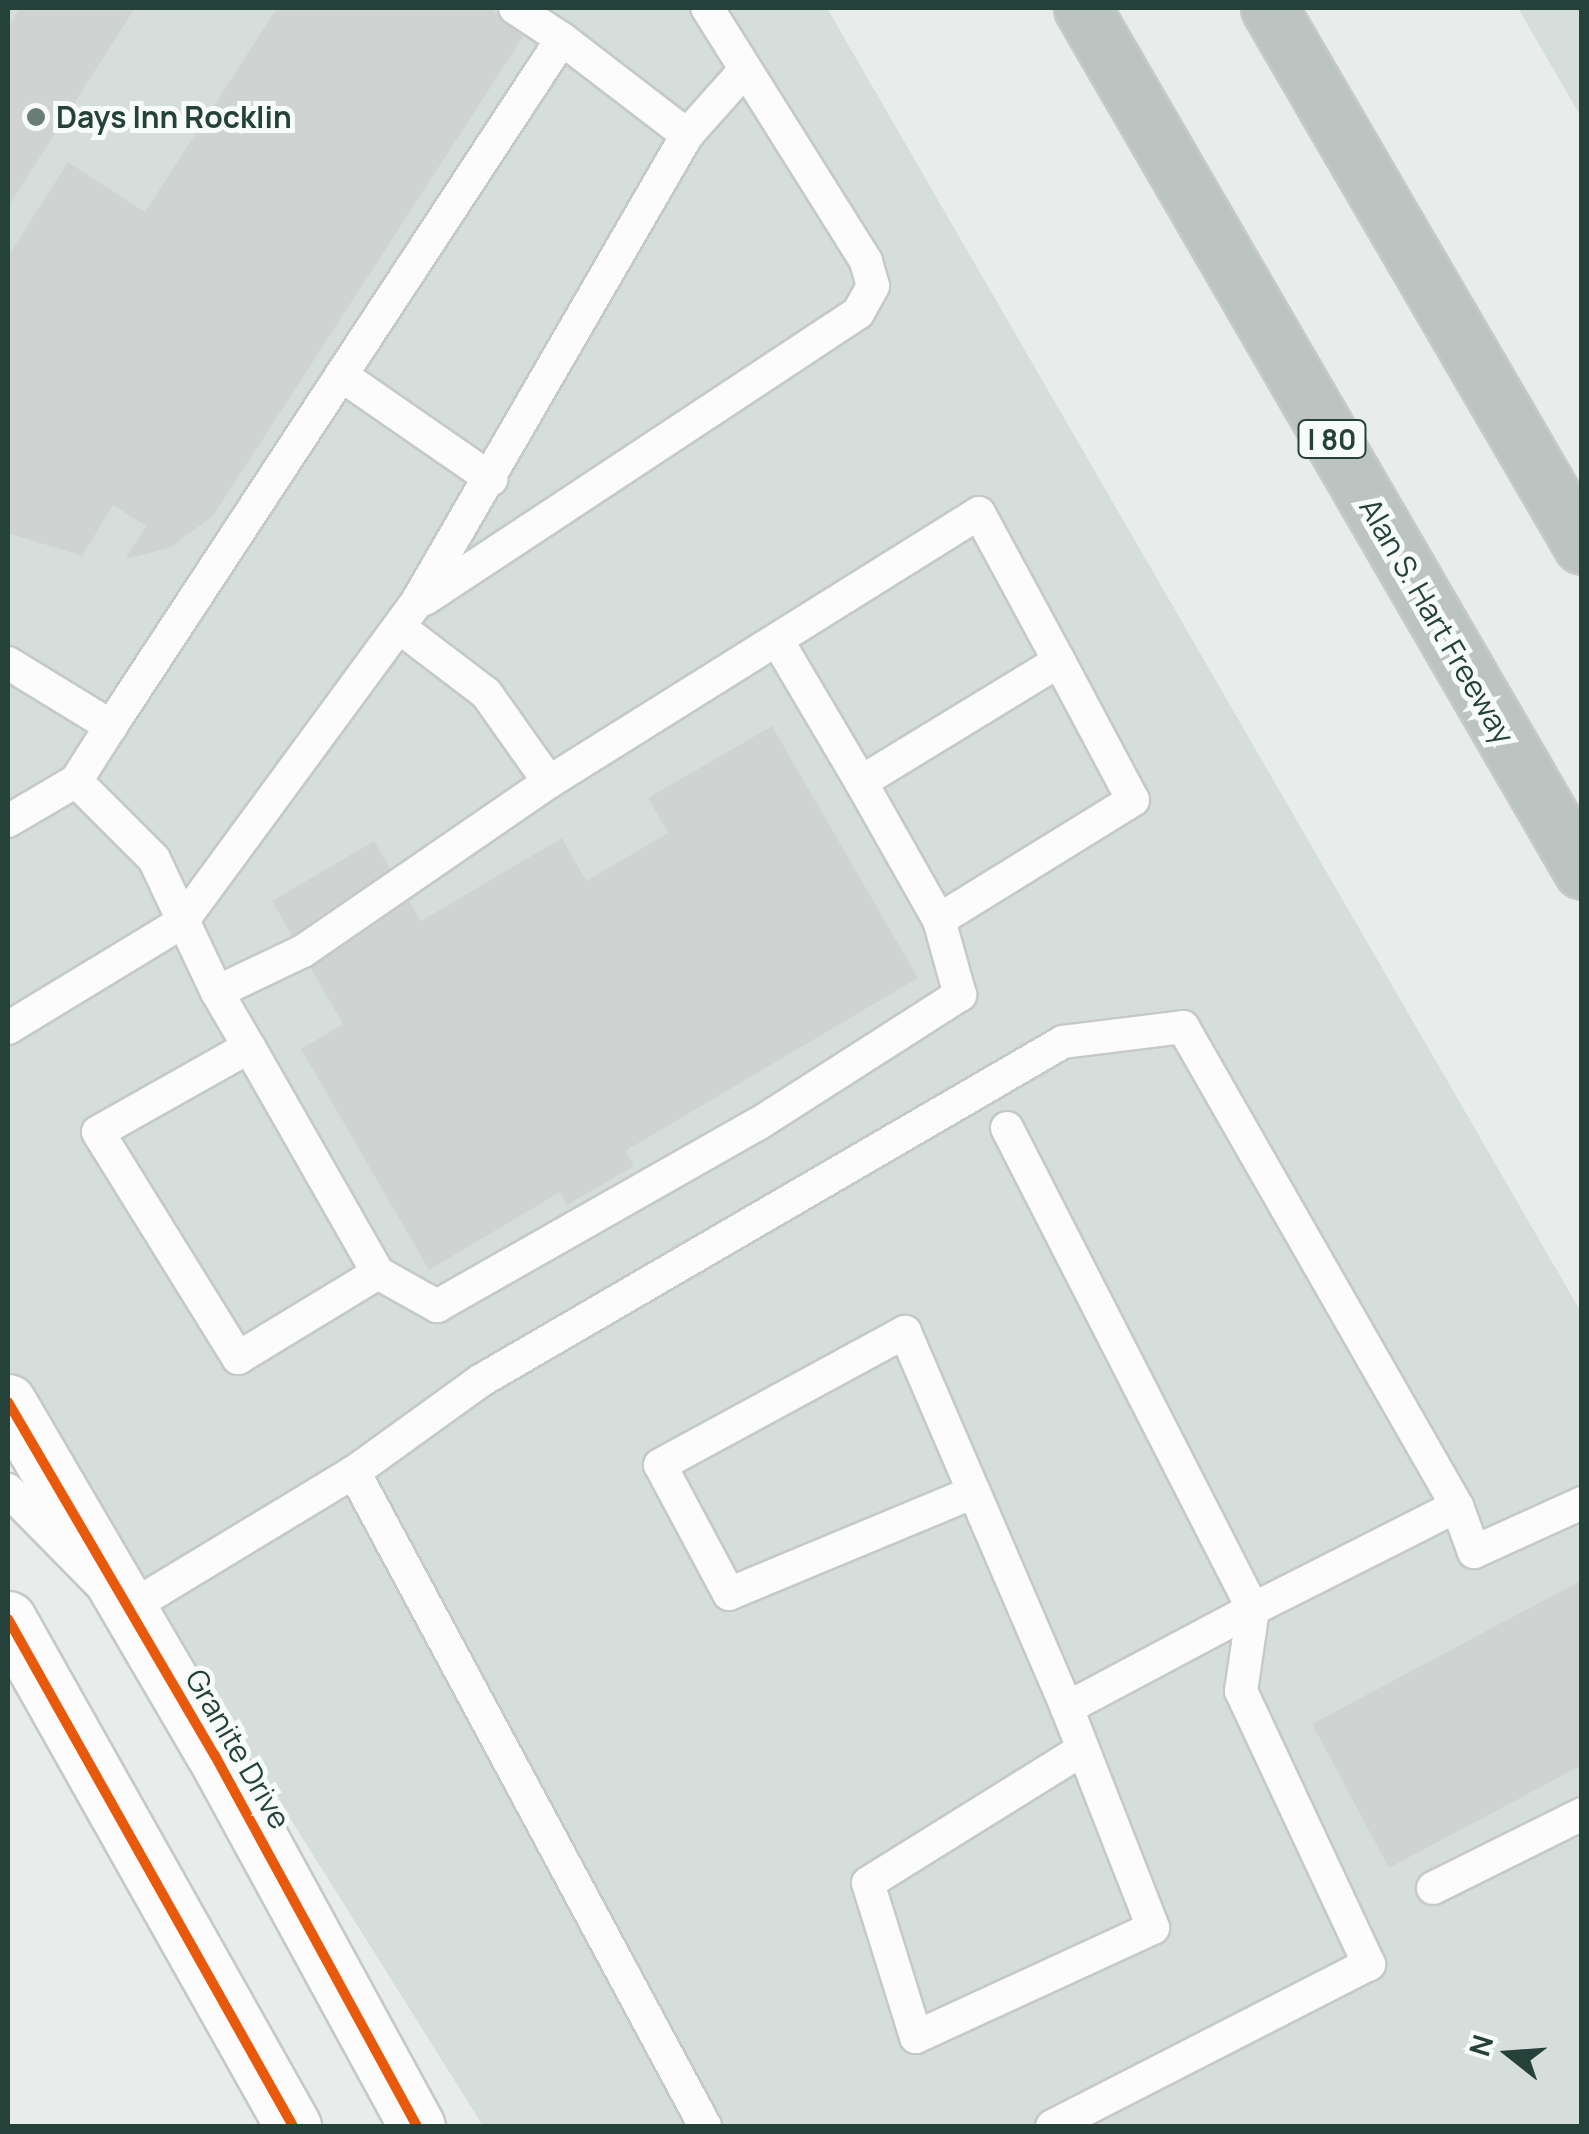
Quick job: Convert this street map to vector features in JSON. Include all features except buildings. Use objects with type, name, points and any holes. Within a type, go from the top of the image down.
[{"type":"highway","name":"Alan S. Hart Freeway","points":[[1082,8],[1582,871]]},
{"type":"highway","points":[[1269,8],[1582,546]]},
{"type":"street","name":"Granite Drive","points":[[8,1402],[417,2126]]},
{"type":"street","points":[[8,1618],[248,2038],[293,2126]]},
{"type":"lane","points":[[514,8],[562,39],[687,135]]},
{"type":"lane","points":[[408,616],[858,313],[873,286],[866,260],[707,8]]},
{"type":"lane","points":[[8,821],[76,781],[562,39]]},
{"type":"lane","points":[[8,1028],[180,923],[408,616],[491,479],[687,135],[744,71]]},
{"type":"lane","points":[[341,375],[491,479]]},
{"type":"lane","points":[[217,992],[304,951],[550,782],[980,513],[1133,800],[939,920]]},
{"type":"lane","points":[[408,616],[486,694],[550,782]]},
{"type":"lane","points":[[76,781],[154,859],[180,923],[217,992],[378,1273],[436,1306],[758,1124],[960,995],[939,920],[777,640]]},
{"type":"lane","points":[[860,782],[1059,662]]},
{"type":"lane","points":[[8,664],[111,726]]},
{"type":"lane","points":[[8,1490],[126,1610],[354,1472],[480,1381],[1062,1042],[1182,1027],[1458,1506],[1474,1552],[1582,1503]]},
{"type":"lane","points":[[249,1047],[98,1132],[238,1358],[378,1273]]},
{"type":"lane","points":[[1007,1128],[1253,1608],[1241,1691],[1369,1964],[1052,2126]]},
{"type":"lane","points":[[974,1492],[729,1594],[660,1465],[906,1332],[1067,1708],[1153,1928],[916,2037],[868,1883],[1083,1749]]},
{"type":"lane","points":[[354,1472],[705,2126]]},
{"type":"lane","points":[[1067,1708],[1253,1608],[1458,1506]]},
{"type":"lane","points":[[1433,1888],[1582,1814]]},
{"type":"lane","points":[[248,2038],[321,2126]]},
{"type":"shaded area","points":[[8,8],[827,8],[1581,1312],[1581,2126],[483,2126],[8,1368]]},
{"type":"shaded area","points":[[1518,8],[1581,8],[1581,117]]},
{"type":"cycle path","points":[[8,1402],[214,1754],[417,2126]]},
{"type":"cycle path","points":[[8,1619],[293,2126]]},
{"type":"place","name":"Days Inn Rocklin","points":[[36,117]]}]
